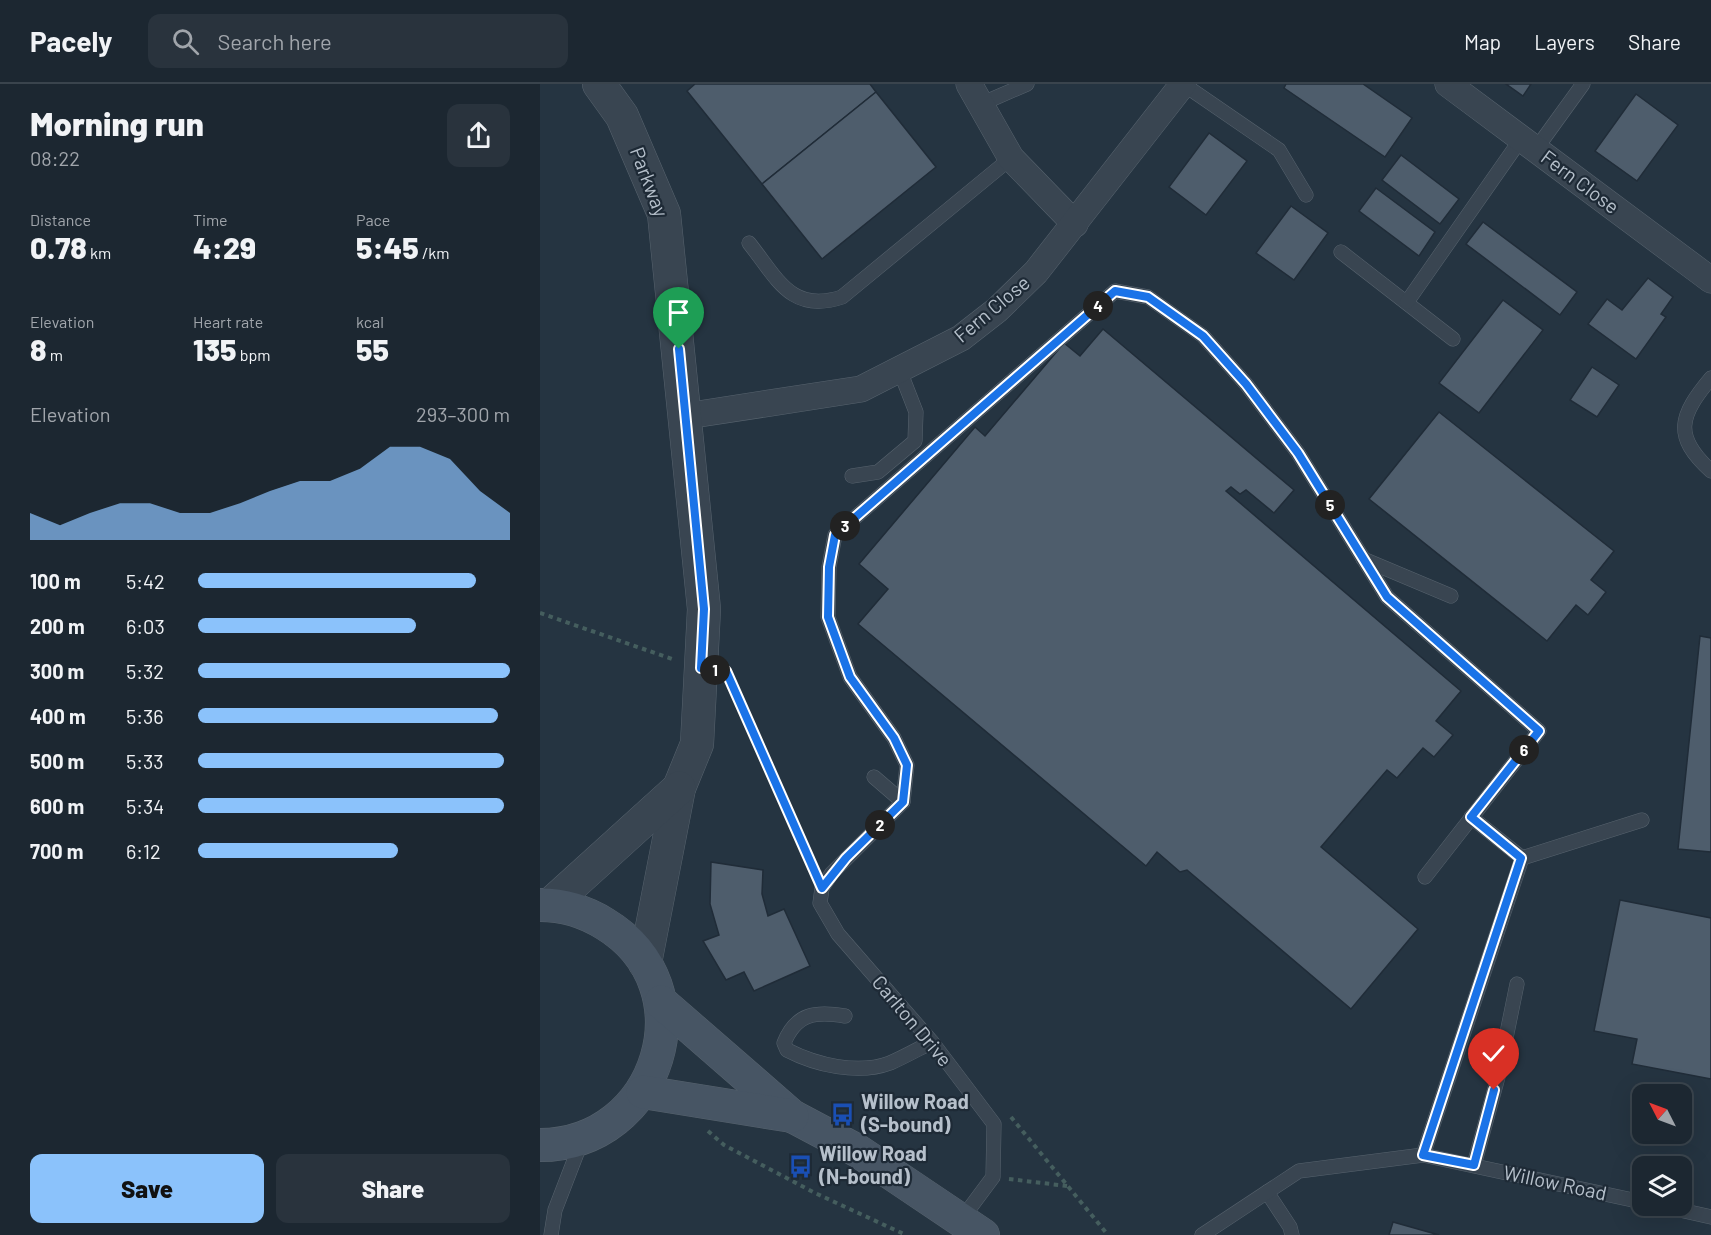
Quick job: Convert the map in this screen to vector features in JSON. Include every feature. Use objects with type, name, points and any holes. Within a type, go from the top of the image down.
[{"type":"main road","points":[[540,1145],[555,1145],[583,1138],[616,1120],[643,1092],[656,1064],[662,1033],[661,1002],[645,963],[620,933],[587,914],[545,905]]},
{"type":"main road","points":[[661,1002],[792,1116],[858,1151],[972,1227]]},
{"type":"main road","points":[[643,1092],[792,1116]]},
{"type":"street","name":"Parkway","points":[[599,84],[622,116],[664,213],[704,609],[697,744],[679,788]]},
{"type":"street","name":"Fern Close","points":[[686,416],[861,389],[961,338],[997,310],[1036,272],[1183,84]]},
{"type":"street","name":"Fern Close","points":[[1448,84],[1711,280]]},
{"type":"street","points":[[975,94],[1011,158],[1075,224]]},
{"type":"street","points":[[545,905],[679,788]]},
{"type":"street","points":[[645,963],[679,788]]},
{"type":"lane","points":[[975,94],[1027,84]]},
{"type":"lane","points":[[1183,84],[1278,150],[1306,195]]},
{"type":"lane","points":[[1407,302],[1528,144],[1583,84]]},
{"type":"lane","points":[[749,243],[781,284],[795,297],[811,303],[824,303],[842,297],[1011,158]]},
{"type":"lane","points":[[1341,252],[1453,339]]},
{"type":"lane","points":[[822,888],[846,858],[903,802],[907,765],[894,738],[850,677],[828,617],[829,567],[835,535],[1115,291],[1148,297],[1203,336],[1246,384],[1298,453],[1387,597],[1539,731],[1425,877]]},
{"type":"lane","points":[[852,476],[878,472],[915,441],[916,412],[900,371]]},
{"type":"lane","points":[[1711,378],[1689,404],[1684,425],[1686,441],[1694,456],[1711,471]]},
{"type":"lane","points":[[1363,559],[1451,596]]},
{"type":"lane","points":[[874,777],[903,802]]},
{"type":"lane","points":[[1471,817],[1521,858]]},
{"type":"lane","points":[[1521,858],[1642,820]]},
{"type":"lane","points":[[1423,1155],[1521,858]]},
{"type":"lane","name":"Carlton Drive","points":[[822,888],[820,903],[838,934],[932,1042],[994,1124],[993,1177]]},
{"type":"lane","points":[[1474,1165],[1498,1077],[1517,984]]},
{"type":"lane","points":[[845,1016],[823,1012],[807,1014],[788,1033],[784,1043],[787,1050],[809,1062],[859,1067],[888,1064],[932,1042]]},
{"type":"lane","points":[[550,1235],[555,1210],[583,1138]]},
{"type":"lane","name":"Willow Road","points":[[1202,1235],[1299,1171],[1423,1155],[1632,1200]]},
{"type":"lane","points":[[972,1227],[993,1177]]},
{"type":"lane","points":[[1267,1192],[1290,1227],[1292,1235]]},
{"type":"lane","points":[[1692,1212],[1711,1216]]},
{"type":"path","points":[[540,613],[701,668],[726,671],[822,888]]},
{"type":"path","points":[[1008,1113],[1108,1235]]},
{"type":"path","points":[[701,1124],[724,1145],[815,1193],[906,1235]]},
{"type":"path","points":[[993,1177],[1068,1186]]},
{"type":"building","points":[[695,84],[870,84],[876,92],[762,184],[687,91]]},
{"type":"building","points":[[1286,84],[1363,84],[1412,118],[1385,157],[1284,88]]},
{"type":"building","points":[[1506,84],[1531,84],[1523,96]]},
{"type":"building","points":[[876,92],[936,167],[822,259],[762,184]]},
{"type":"building","points":[[1636,94],[1678,125],[1637,181],[1595,151]]},
{"type":"building","points":[[1209,133],[1247,161],[1206,215],[1169,187]]},
{"type":"building","points":[[1401,155],[1459,199],[1440,224],[1382,180]]},
{"type":"building","points":[[1376,188],[1435,232],[1419,256],[1359,211]]},
{"type":"building","points":[[1291,206],[1328,233],[1294,280],[1256,253]]},
{"type":"building","points":[[1483,222],[1577,292],[1560,315],[1466,244]]},
{"type":"building","points":[[1648,278],[1673,297],[1661,314],[1666,317],[1636,359],[1588,324],[1607,299],[1622,310]]},
{"type":"building","points":[[1503,300],[1543,330],[1479,413],[1439,383]]},
{"type":"building","points":[[1103,329],[1294,490],[1274,513],[1246,490],[1240,494],[1231,487],[1226,491],[1461,691],[1436,721],[1453,735],[1434,757],[1423,748],[1397,778],[1387,770],[1321,847],[1418,929],[1351,1009],[1187,870],[1180,872],[1157,852],[1146,866],[858,624],[888,589],[859,564],[975,427],[985,436],[1064,343],[1080,356]]},
{"type":"building","points":[[1592,367],[1619,385],[1597,417],[1570,400]]},
{"type":"building","points":[[1439,412],[1614,551],[1591,580],[1606,592],[1588,615],[1576,605],[1547,641],[1369,499]]},
{"type":"building","points":[[1700,636],[1711,638],[1711,852],[1678,849]]},
{"type":"building","points":[[711,862],[763,870],[762,894],[768,916],[784,909],[810,966],[754,991],[744,972],[726,980],[703,941],[719,935],[710,904]]},
{"type":"building","points":[[1620,900],[1711,918],[1711,1079],[1632,1064],[1637,1039],[1594,1031]]},
{"type":"building","points":[[1393,1222],[1439,1235],[1389,1235]]},
{"type":"place","name":"Willow Road (S-bound)","points":[[843,1114]]},
{"type":"place","name":"Willow Road (N-bound)","points":[[801,1166]]},
{"type":"route","points":[[679,349],[704,609],[701,668],[726,671],[822,888],[846,858],[903,802],[907,765],[894,738],[850,677],[828,617],[829,567],[835,535],[1115,291],[1148,297],[1203,336],[1246,384],[1298,453],[1387,597],[1539,731],[1471,817],[1521,858],[1423,1155],[1474,1165],[1494,1090]]}]
